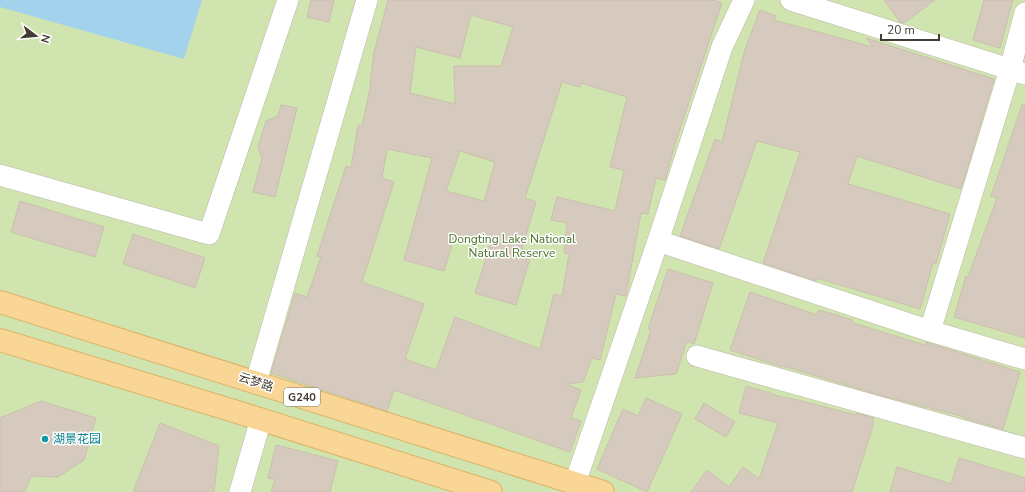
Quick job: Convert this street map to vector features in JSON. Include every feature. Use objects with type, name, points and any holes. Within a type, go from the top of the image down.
[{"type":"main road","name":"云梦路","points":[[0,302],[603,492]]},
{"type":"main road","points":[[0,340],[261,419],[491,492]]},
{"type":"street","points":[[0,175],[209,234],[288,0]]},
{"type":"street","points":[[256,382],[367,0]]},
{"type":"street","points":[[574,483],[658,240],[722,46],[744,0]]},
{"type":"street","points":[[791,0],[1017,72]]},
{"type":"street","points":[[930,330],[1017,72],[1025,13]]},
{"type":"street","points":[[658,240],[930,330],[1025,359]]},
{"type":"street","points":[[697,356],[1025,448]]},
{"type":"street","points":[[240,492],[261,419]]},
{"type":"green space","name":"Dongting Lake National Natural Reserve","points":[[0,0],[1025,0],[1025,492],[0,492]]},
{"type":"water","points":[[0,0],[202,0],[184,59],[0,7]]},
{"type":"building","points":[[311,0],[334,0],[329,22],[307,17]]},
{"type":"building","points":[[388,0],[714,0],[722,3],[676,141],[665,180],[656,178],[648,214],[641,213],[626,296],[616,294],[600,360],[592,358],[583,382],[566,384],[581,390],[571,418],[581,421],[570,452],[394,390],[387,411],[271,373],[295,293],[307,297],[321,257],[317,256],[346,166],[351,168],[358,125],[362,126],[371,84],[374,52]],"holes":[[[471,15],[513,27],[501,66],[454,66],[455,104],[410,93],[416,47],[460,58]],[[562,82],[580,87],[581,83],[627,97],[610,167],[624,170],[615,211],[557,197],[551,220],[567,223],[564,253],[569,254],[562,296],[554,294],[540,349],[455,317],[436,370],[405,359],[424,304],[362,282],[394,182],[382,178],[387,149],[432,158],[404,260],[444,271],[453,241],[491,242],[475,293],[516,305],[532,252],[522,249],[536,202],[525,198]],[[460,151],[495,162],[484,201],[446,191]]]},
{"type":"building","points":[[884,0],[935,0],[904,23],[900,22]]},
{"type":"building","points":[[984,0],[1013,0],[1000,48],[973,40]]},
{"type":"building","points":[[760,10],[776,16],[774,20],[873,47],[866,38],[994,79],[961,189],[857,156],[848,184],[950,214],[936,264],[933,263],[920,309],[817,278],[816,281],[763,263],[800,152],[757,141],[719,249],[680,236],[715,139],[722,142],[745,49]]},
{"type":"building","points":[[281,105],[297,108],[275,197],[253,192],[262,158],[258,147],[266,121],[278,116]]},
{"type":"building","points":[[1022,105],[1025,105],[1025,338],[954,317],[966,276],[968,277],[997,198],[991,196]]},
{"type":"building","points":[[20,201],[104,227],[95,257],[11,232]]},
{"type":"building","points":[[133,234],[205,258],[195,288],[123,264]]},
{"type":"building","points":[[668,269],[713,283],[694,344],[687,341],[676,374],[635,378],[651,330],[648,329]]},
{"type":"building","points":[[750,292],[817,315],[819,310],[853,320],[853,323],[925,345],[926,342],[1020,372],[1003,429],[964,418],[965,417],[883,396],[783,366],[782,367],[730,350]]},
{"type":"building","points":[[746,386],[774,394],[773,395],[874,418],[872,422],[874,423],[852,492],[691,492],[707,470],[729,487],[743,467],[759,479],[778,423],[739,413]]},
{"type":"building","points":[[646,398],[682,414],[647,492],[597,469],[623,409],[638,416]]},
{"type":"building","name":"湖景花园","points":[[41,401],[96,418],[84,460],[58,477],[31,476],[25,492],[0,492],[0,418]]},
{"type":"building","points":[[704,403],[735,422],[726,437],[695,419]]},
{"type":"building","points":[[160,423],[219,446],[214,492],[133,492]]},
{"type":"building","points":[[276,445],[338,461],[330,492],[271,492],[275,479],[268,478]]},
{"type":"building","points":[[959,458],[1025,478],[1025,492],[890,492],[897,467],[951,484]]},
{"type":"place","name":"湖景花园","points":[[45,439]]}]
